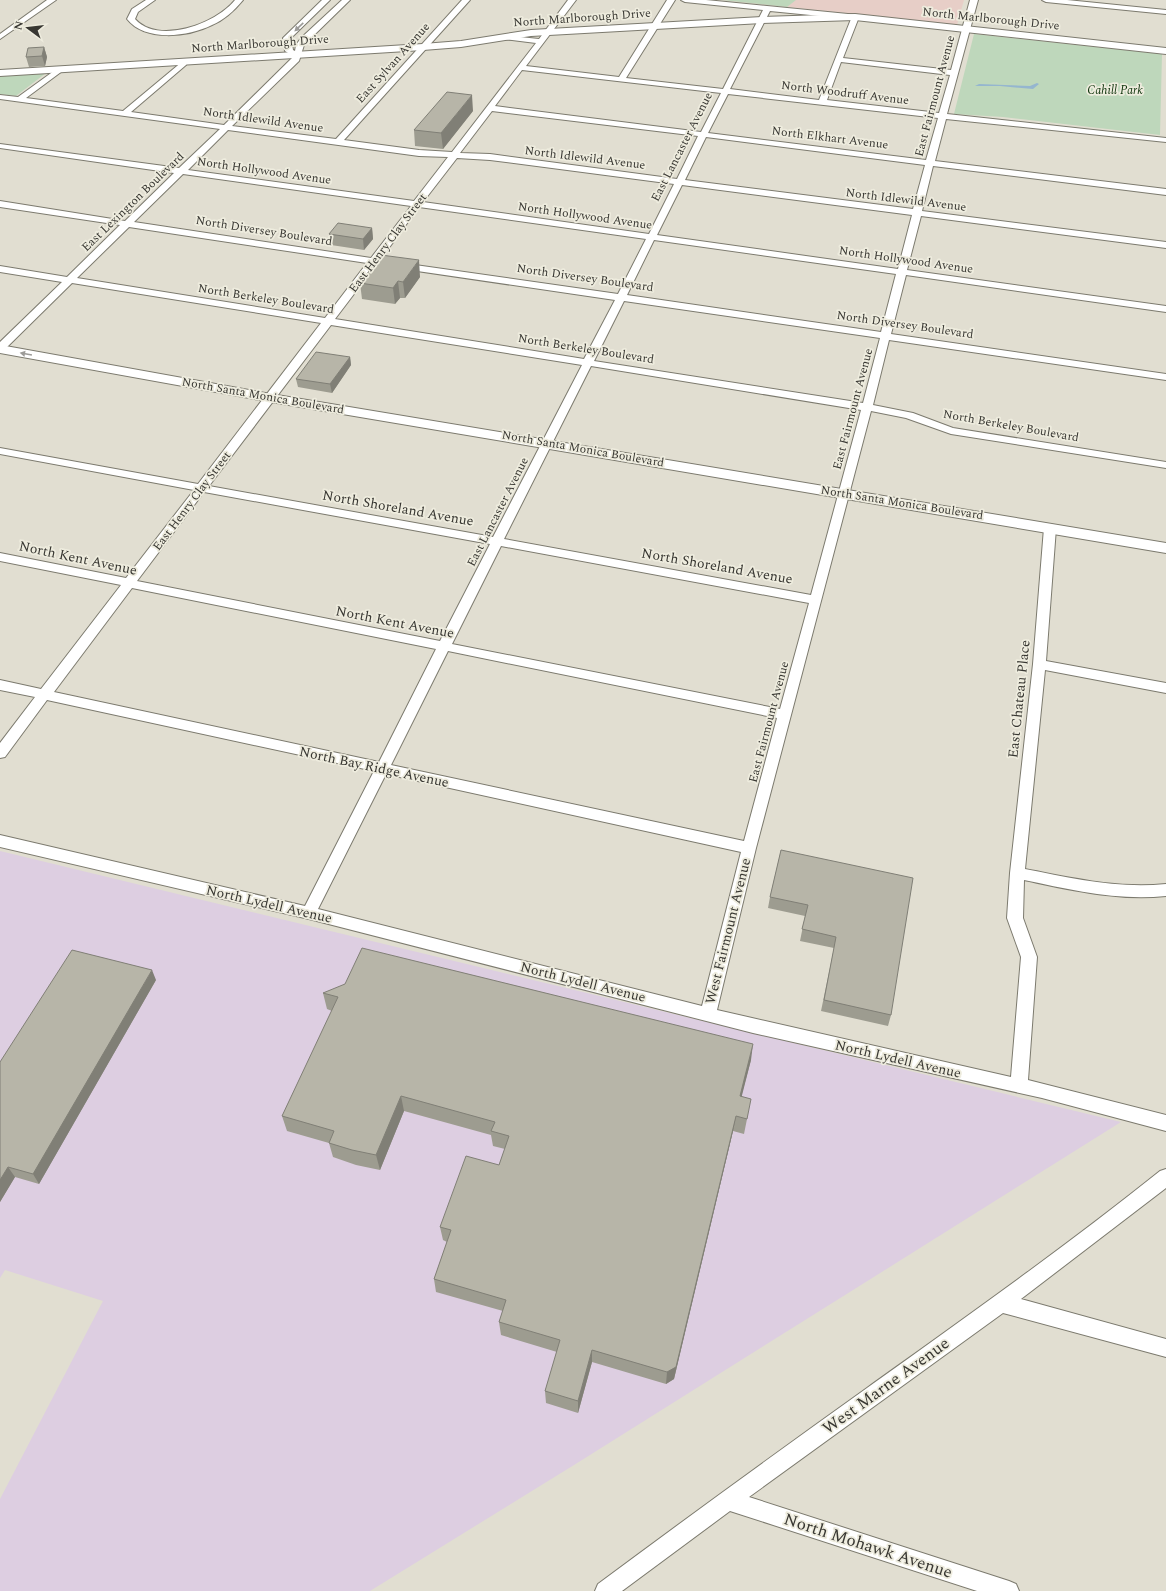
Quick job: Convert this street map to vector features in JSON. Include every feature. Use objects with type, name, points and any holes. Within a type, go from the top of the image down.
[{"type":"street","points":[[0,36],[52,0]]},
{"type":"street","points":[[151,0],[135,11],[131,19],[139,27],[151,31],[165,32],[183,31],[204,27],[225,14],[239,0]]},
{"type":"street","points":[[296,55],[289,51],[287,38],[326,0]]},
{"type":"street","name":"East Lexington Boulevard","points":[[0,349],[296,59],[300,45],[304,40],[346,0]]},
{"type":"street","name":"East Sylvan Avenue","points":[[338,142],[466,0]]},
{"type":"street","name":"East Henry Clay Street","points":[[0,754],[572,0]]},
{"type":"street","points":[[621,79],[671,0]]},
{"type":"street","points":[[685,0],[855,17],[822,102]]},
{"type":"street","name":"East Fairmount Avenue","points":[[749,848],[815,600],[844,498],[942,116],[974,0]]},
{"type":"street","points":[[1046,0],[1166,12]]},
{"type":"street","name":"East Lancaster Avenue","points":[[309,913],[381,769],[546,448],[650,237],[767,9]]},
{"type":"street","name":"North Marlborough Drive","points":[[0,73],[423,47],[461,44],[548,32],[762,20],[855,17],[1166,51]]},
{"type":"street","points":[[503,37],[541,41]]},
{"type":"street","points":[[839,60],[954,73]]},
{"type":"street","points":[[125,113],[183,62]]},
{"type":"street","name":"North Woodruff Avenue","points":[[521,68],[1166,140]]},
{"type":"street","points":[[20,99],[58,70]]},
{"type":"street","name":"North Idlewild Avenue","points":[[0,97],[419,153],[490,157],[1166,245]]},
{"type":"street","name":"North Elkhart Avenue","points":[[490,108],[1166,192]]},
{"type":"street","name":"North Hollywood Avenue","points":[[0,146],[1166,309]]},
{"type":"street","name":"North Diversey Boulevard","points":[[0,204],[375,261],[1166,377]]},
{"type":"street","name":"North Berkeley Boulevard","points":[[0,269],[868,407],[909,415],[951,431],[1166,466]]},
{"type":"street","name":"North Santa Monica Boulevard","points":[[0,349],[268,401]]},
{"type":"street","name":"North Santa Monica Boulevard","points":[[0,359],[268,401],[844,498],[1050,533],[1166,557]]},
{"type":"street","name":"North Shoreland Avenue","points":[[0,451],[815,600]]},
{"type":"street","name":"North Santa Monica Boulevard","points":[[1050,533],[1166,548]]},
{"type":"street","name":"East Chateau Place","points":[[1019,1086],[1029,958],[1015,918],[1017,873],[1039,664],[1050,533]]},
{"type":"street","name":"North Kent Avenue","points":[[0,557],[785,715]]},
{"type":"street","points":[[1039,664],[1166,688]]},
{"type":"street","name":"North Bay Ridge Avenue","points":[[0,685],[749,848]]},
{"type":"street","name":"North Lydell Avenue","points":[[0,841],[309,913],[761,1028],[1019,1086],[1166,1123]]},
{"type":"street","name":"West Fairmount Avenue","points":[[708,1014],[749,848]]},
{"type":"street","points":[[1017,873],[1105,890],[1149,893],[1166,890]]},
{"type":"street","name":"West Marne Avenue","points":[[605,1591],[727,1500],[1001,1303],[1118,1216],[1166,1177]]},
{"type":"street","points":[[1001,1303],[1166,1348]]},
{"type":"street","name":"North Mohawk Avenue","points":[[727,1500],[1008,1591]]},
{"type":"shaded area","points":[[722,0],[964,0],[957,25]]},
{"type":"shaded area","points":[[0,851],[1121,1122],[370,1591],[0,1591],[0,1499],[103,1301],[5,1270],[0,1278]]},
{"type":"green space","points":[[722,0],[796,0],[787,7]]},
{"type":"green space","name":"Cahill Park","points":[[974,34],[1162,54],[1160,135],[1003,117],[954,114]]},
{"type":"green space","points":[[46,73],[16,96],[0,94],[0,76]]},
{"type":"water","points":[[1037,83],[1039,84],[1033,89],[1000,86],[975,86],[979,84],[1030,86]]},
{"type":"building","points":[[44,47],[42,56],[26,57],[28,48]]},
{"type":"building","points":[[447,92],[472,95],[441,133],[414,130]]},
{"type":"building","points":[[338,223],[372,228],[363,239],[329,234]]},
{"type":"building","points":[[381,255],[419,260],[403,282],[398,281],[393,288],[360,283]]},
{"type":"building","points":[[316,352],[350,357],[330,384],[296,379]]},
{"type":"building","points":[[781,850],[913,878],[891,1015],[824,1000],[836,937],[802,929],[808,905],[770,897]]},
{"type":"building","points":[[362,948],[753,1044],[740,1096],[751,1099],[747,1119],[736,1116],[676,1367],[667,1372],[592,1350],[578,1401],[545,1391],[560,1340],[499,1322],[506,1300],[434,1279],[451,1230],[440,1227],[466,1156],[499,1165],[509,1136],[491,1131],[495,1122],[401,1096],[376,1155],[329,1143],[334,1131],[282,1116],[338,997],[323,993],[345,984]]},
{"type":"building","points":[[72,950],[152,970],[33,1174],[8,1167],[0,1180],[0,1062]]}]
